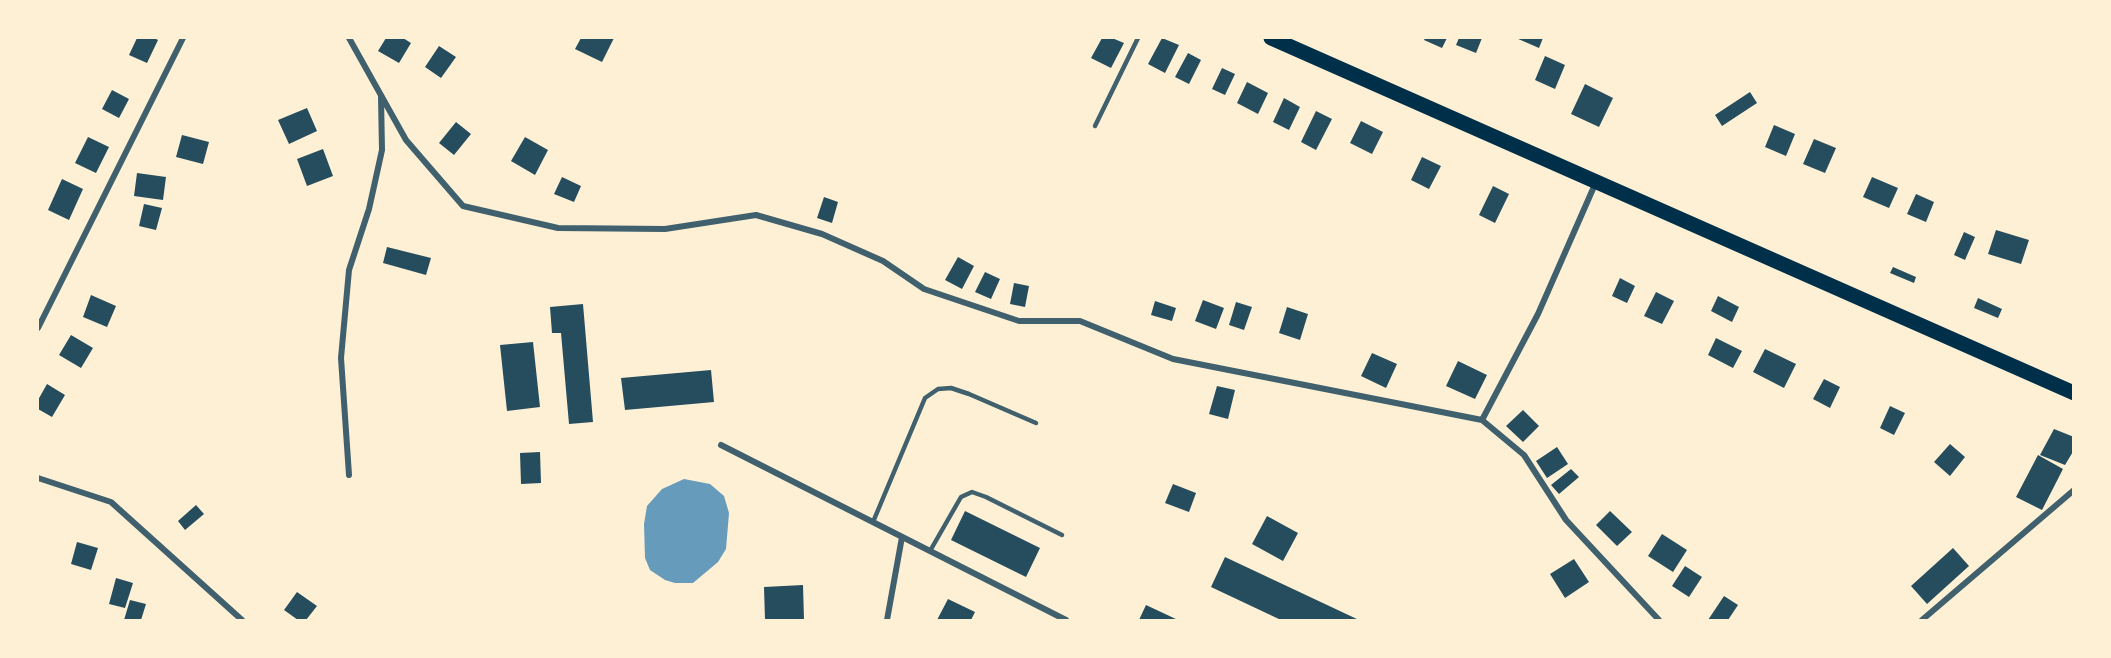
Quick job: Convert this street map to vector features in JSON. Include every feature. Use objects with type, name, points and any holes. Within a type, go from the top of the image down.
[{"type":"highway","points":[[1271,38],[2073,393]]},
{"type":"street","points":[[38,328],[183,38]]},
{"type":"street","points":[[349,38],[406,140],[463,206],[558,228],[665,229],[756,215],[822,234],[883,261],[924,289],[1018,321],[1080,321],[1173,359],[1482,420],[1524,455],[1566,520],[1659,621]]},
{"type":"street","points":[[349,475],[341,358],[349,270],[369,209],[382,150],[381,95]]},
{"type":"street","points":[[1482,420],[1538,314],[1596,182]]},
{"type":"street","points":[[721,444],[1066,621]]},
{"type":"street","points":[[38,478],[111,502],[242,621]]},
{"type":"street","points":[[1922,621],[2073,490]]},
{"type":"street","points":[[887,621],[902,537]]},
{"type":"lane","points":[[1095,126],[1138,38]]},
{"type":"lane","points":[[873,522],[925,398],[938,389],[951,388],[969,394],[1036,423]]},
{"type":"lane","points":[[930,551],[961,497],[972,492],[1062,535]]},
{"type":"water","points":[[684,479],[710,484],[724,496],[729,513],[726,549],[718,562],[693,583],[675,583],[665,580],[650,570],[645,558],[644,524],[647,506],[662,489]]},
{"type":"building","points":[[137,38],[158,40],[147,63],[129,55]]},
{"type":"building","points":[[386,38],[403,38],[411,43],[399,63],[378,51]]},
{"type":"building","points":[[581,38],[614,38],[602,62],[575,49]]},
{"type":"building","points":[[1102,38],[1112,38],[1124,43],[1111,68],[1091,58]]},
{"type":"building","points":[[1162,38],[1179,45],[1165,73],[1148,64]]},
{"type":"building","points":[[1425,38],[1447,38],[1442,48],[1424,40]]},
{"type":"building","points":[[1459,38],[1482,38],[1476,53],[1456,45]]},
{"type":"building","points":[[1516,38],[1543,38],[1539,48]]},
{"type":"building","points":[[439,46],[456,57],[441,78],[425,67]]},
{"type":"building","points":[[1188,53],[1201,60],[1189,84],[1175,77]]},
{"type":"building","points":[[1545,56],[1565,65],[1555,89],[1535,80]]},
{"type":"building","points":[[1222,68],[1235,74],[1225,95],[1212,89]]},
{"type":"building","points":[[1247,82],[1268,93],[1258,114],[1237,103]]},
{"type":"building","points":[[1585,84],[1613,98],[1599,127],[1571,114]]},
{"type":"building","points":[[112,90],[129,99],[119,118],[102,109]]},
{"type":"building","points":[[1750,92],[1757,103],[1722,126],[1715,115]]},
{"type":"building","points":[[1284,98],[1300,107],[1289,130],[1273,122]]},
{"type":"building","points":[[307,108],[317,131],[289,144],[278,120]]},
{"type":"building","points":[[1316,111],[1332,119],[1316,150],[1301,142]]},
{"type":"building","points":[[1361,121],[1383,132],[1372,154],[1350,143]]},
{"type":"building","points":[[456,122],[471,134],[454,155],[439,143]]},
{"type":"building","points":[[1774,125],[1795,134],[1786,156],[1765,147]]},
{"type":"building","points":[[182,135],[209,142],[203,164],[176,157]]},
{"type":"building","points":[[88,137],[109,147],[96,173],[75,163]]},
{"type":"building","points":[[525,137],[548,150],[535,175],[511,161]]},
{"type":"building","points":[[1814,139],[1836,148],[1825,173],[1803,164]]},
{"type":"building","points":[[323,149],[333,176],[307,186],[297,159]]},
{"type":"building","points":[[1422,157],[1441,166],[1429,189],[1411,180]]},
{"type":"building","points":[[137,173],[166,177],[163,200],[134,196]]},
{"type":"building","points":[[562,177],[581,186],[574,202],[554,194]]},
{"type":"building","points":[[1872,177],[1898,188],[1889,208],[1863,197]]},
{"type":"building","points":[[62,179],[83,189],[69,220],[48,210]]},
{"type":"building","points":[[1493,186],[1509,194],[1495,223],[1479,215]]},
{"type":"building","points":[[1916,194],[1934,202],[1926,222],[1907,214]]},
{"type":"building","points":[[824,197],[838,202],[832,223],[817,218]]},
{"type":"building","points":[[144,204],[162,208],[156,230],[139,226]]},
{"type":"building","points":[[1996,230],[2029,240],[2021,264],[1988,254]]},
{"type":"building","points":[[1964,232],[1975,237],[1965,260],[1954,255]]},
{"type":"building","points":[[387,247],[431,258],[426,275],[383,263]]},
{"type":"building","points":[[958,257],[974,266],[962,289],[945,280]]},
{"type":"building","points":[[1893,267],[1916,277],[1914,283],[1890,273]]},
{"type":"building","points":[[985,272],[1000,279],[991,299],[975,292]]},
{"type":"building","points":[[1620,278],[1635,286],[1627,303],[1612,296]]},
{"type":"building","points":[[1014,283],[1029,286],[1025,307],[1010,304]]},
{"type":"building","points":[[1656,292],[1674,301],[1662,324],[1644,316]]},
{"type":"building","points":[[91,295],[116,306],[107,327],[83,317]]},
{"type":"building","points":[[1718,296],[1739,307],[1732,322],[1711,311]]},
{"type":"building","points":[[1978,298],[2002,309],[1998,318],[1974,308]]},
{"type":"building","points":[[1203,300],[1224,308],[1216,329],[1195,321]]},
{"type":"building","points":[[1155,301],[1176,308],[1172,321],[1151,315]]},
{"type":"building","points":[[1236,302],[1252,307],[1244,330],[1229,325]]},
{"type":"building","points":[[583,304],[593,422],[569,424],[561,333],[552,333],[550,307]]},
{"type":"building","points":[[1287,307],[1308,314],[1300,340],[1279,333]]},
{"type":"building","points":[[71,335],[93,348],[81,368],[59,355]]},
{"type":"building","points":[[1716,338],[1742,351],[1733,368],[1708,355]]},
{"type":"building","points":[[533,342],[540,407],[507,411],[500,345]]},
{"type":"building","points":[[1765,349],[1796,364],[1784,388],[1753,372]]},
{"type":"building","points":[[1372,353],[1397,364],[1386,388],[1361,376]]},
{"type":"building","points":[[1458,361],[1487,375],[1475,399],[1446,386]]},
{"type":"building","points":[[711,370],[714,402],[625,410],[621,378]]},
{"type":"building","points":[[1824,379],[1840,387],[1830,408],[1813,399]]},
{"type":"building","points":[[47,384],[65,395],[52,417],[38,409],[38,400]]},
{"type":"building","points":[[1217,386],[1235,390],[1228,419],[1209,414]]},
{"type":"building","points":[[1890,406],[1905,413],[1894,435],[1880,428]]},
{"type":"building","points":[[1523,410],[1539,426],[1523,442],[1506,426]]},
{"type":"building","points":[[2054,429],[2074,437],[2074,450],[2065,465],[2040,455]]},
{"type":"building","points":[[1950,444],[1965,457],[1950,476],[1934,462]]},
{"type":"building","points":[[1557,447],[1568,464],[1547,478],[1536,461]]},
{"type":"building","points":[[540,452],[541,483],[521,484],[520,453]]},
{"type":"building","points":[[2038,455],[2063,469],[2042,510],[2016,497]]},
{"type":"building","points":[[1571,469],[1579,477],[1559,494],[1551,485]]},
{"type":"building","points":[[1173,484],[1196,493],[1189,512],[1165,503]]},
{"type":"building","points":[[196,505],[204,514],[185,530],[178,521]]},
{"type":"building","points":[[965,511],[1040,548],[1026,577],[951,540]]},
{"type":"building","points":[[1610,511],[1632,532],[1617,546],[1596,525]]},
{"type":"building","points":[[1267,516],[1298,533],[1283,561],[1252,544]]},
{"type":"building","points":[[1662,534],[1687,550],[1673,572],[1648,556]]},
{"type":"building","points":[[77,542],[98,548],[91,570],[71,564]]},
{"type":"building","points":[[1953,548],[1969,566],[1927,604],[1911,586]]},
{"type":"building","points":[[1225,557],[1359,620],[1281,620],[1211,587]]},
{"type":"building","points":[[1574,559],[1589,582],[1565,598],[1550,574]]},
{"type":"building","points":[[1685,566],[1702,577],[1689,597],[1672,586]]},
{"type":"building","points":[[116,578],[133,583],[125,608],[109,604]]},
{"type":"building","points":[[803,585],[804,620],[765,620],[764,587]]},
{"type":"building","points":[[297,592],[317,606],[306,620],[298,620],[284,610]]},
{"type":"building","points":[[1724,596],[1738,605],[1728,620],[1708,620]]},
{"type":"building","points":[[948,599],[975,612],[971,620],[937,620]]},
{"type":"building","points":[[130,600],[146,604],[141,620],[124,620]]},
{"type":"building","points":[[1146,605],[1178,620],[1139,620]]}]
